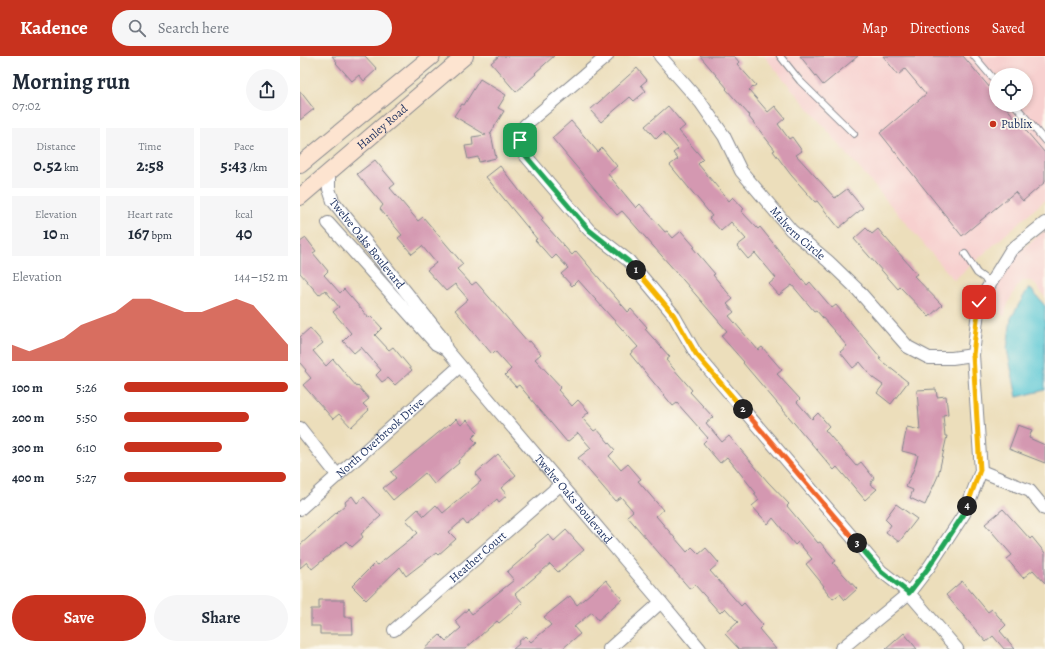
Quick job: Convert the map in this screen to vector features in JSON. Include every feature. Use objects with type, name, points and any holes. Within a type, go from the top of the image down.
[{"type":"main road","name":"Hanley Road","points":[[300,197],[465,56]]},
{"type":"main road","name":"Hanley Road","points":[[303,163],[425,58]]},
{"type":"main road","points":[[300,183],[306,175],[303,163]]},
{"type":"street","points":[[607,56],[526,125],[520,140],[525,155],[589,230],[628,261],[673,314],[701,360],[881,571],[909,593],[957,649]]},
{"type":"street","name":"Malvern Circle","points":[[660,56],[701,103],[724,136],[741,171],[791,230],[828,261],[856,288],[908,347],[929,358],[952,358],[973,355]]},
{"type":"street","points":[[425,58],[439,78]]},
{"type":"street","name":"Twelve Oaks Boulevard","points":[[329,172],[329,189],[333,201],[442,338],[446,349],[700,649]]},
{"type":"street","name":"Twelve Oaks Boulevard","points":[[328,222],[436,344],[446,349]]},
{"type":"street","points":[[841,649],[909,593],[929,567],[964,514],[980,470],[973,355],[979,302],[1011,250],[1045,223]]},
{"type":"street","points":[[347,244],[360,234]]},
{"type":"street","name":"North Overbrook Drive","points":[[300,509],[460,366]]},
{"type":"street","points":[[300,428],[338,476]]},
{"type":"street","points":[[980,470],[1030,491],[1045,509]]},
{"type":"street","name":"Heather Court","points":[[394,630],[561,484]]},
{"type":"street","points":[[609,649],[661,602]]},
{"type":"lane","points":[[780,56],[800,81],[854,134]]},
{"type":"lane","points":[[974,56],[989,74]]},
{"type":"lane","points":[[1021,112],[1045,141]]},
{"type":"lane","points":[[965,254],[977,273],[991,283]]},
{"type":"shaded area","points":[[764,56],[1045,56],[1045,200],[954,280]]},
{"type":"shaded area","points":[[1045,230],[1045,297],[1034,283],[1030,281],[1023,281],[1019,284],[1009,301],[1004,317],[988,299],[1016,254]]},
{"type":"water","points":[[1029,287],[1045,306],[1045,390],[1017,397],[1007,349],[1011,318]]},
{"type":"building","points":[[332,56],[365,56],[377,69],[364,81],[359,75],[352,81],[336,63],[337,62]]},
{"type":"building","points":[[499,56],[554,56],[516,92],[491,63]]},
{"type":"building","points":[[700,56],[734,56],[739,62],[737,64],[756,85],[749,90],[768,112],[775,106],[785,118],[778,124],[789,139],[792,137],[802,151],[796,155],[835,198],[847,189],[863,208],[839,228],[817,201],[815,202],[791,175],[773,151],[775,150],[749,117],[750,116]]},
{"type":"building","points":[[800,56],[858,56],[823,85]]},
{"type":"building","points":[[883,56],[963,56],[989,87],[989,112],[1010,112],[1045,153],[1045,182],[1023,201],[1015,192],[962,236],[880,133],[926,94],[905,69],[898,75]]},
{"type":"building","points":[[637,68],[647,80],[641,85],[646,91],[634,101],[630,97],[601,122],[590,110]]},
{"type":"building","points":[[480,79],[506,95],[498,108],[504,111],[490,134],[496,158],[479,162],[478,157],[468,159],[465,146],[473,145],[472,137],[486,135],[454,116],[462,104],[464,105]]},
{"type":"building","points":[[300,91],[314,109],[300,120]]},
{"type":"building","points":[[668,106],[685,126],[679,131],[703,159],[698,164],[729,201],[733,197],[744,209],[741,211],[758,229],[760,227],[807,285],[810,282],[832,308],[836,305],[881,358],[879,359],[908,382],[891,404],[877,393],[883,385],[873,378],[860,362],[853,368],[840,352],[847,346],[792,285],[779,295],[769,284],[776,278],[755,253],[748,259],[737,246],[746,239],[731,222],[721,231],[709,218],[712,216],[670,165],[678,159],[673,153],[678,149],[663,132],[656,139],[645,126]]},
{"type":"building","points":[[571,121],[598,152],[602,148],[617,166],[608,174],[636,208],[640,204],[665,232],[667,231],[673,238],[681,231],[695,247],[693,248],[715,274],[713,275],[733,299],[727,304],[734,312],[729,316],[758,350],[762,347],[782,370],[777,374],[800,399],[797,402],[812,419],[818,413],[829,426],[825,430],[856,466],[861,462],[874,478],[870,484],[877,489],[865,500],[837,467],[834,470],[743,363],[744,362],[721,336],[727,331],[677,273],[622,211],[617,215],[552,138]]},
{"type":"building","points":[[375,160],[395,184],[390,188],[418,221],[423,217],[463,264],[457,269],[472,285],[476,282],[528,342],[530,341],[541,354],[535,359],[561,387],[558,390],[572,406],[578,400],[589,412],[582,418],[594,431],[597,429],[615,450],[609,456],[621,470],[628,464],[641,479],[638,481],[663,510],[656,516],[687,552],[692,547],[699,554],[706,548],[719,563],[710,571],[741,606],[744,603],[763,625],[759,629],[776,649],[739,649],[725,634],[738,622],[725,608],[720,613],[695,585],[690,589],[627,516],[633,511],[621,497],[615,501],[578,458],[591,448],[578,433],[567,442],[519,385],[516,387],[505,375],[511,369],[495,351],[492,354],[455,310],[468,299],[455,284],[446,291],[427,270],[436,263],[422,246],[412,254],[398,238],[402,235],[380,209],[383,205],[357,174]]},
{"type":"building","points":[[500,166],[543,218],[541,220],[572,255],[576,251],[628,312],[631,309],[647,327],[645,329],[670,357],[666,360],[692,390],[690,392],[713,417],[706,423],[722,442],[729,436],[789,504],[787,506],[818,543],[820,542],[836,561],[833,563],[857,589],[845,600],[840,594],[833,599],[806,564],[812,559],[798,542],[795,545],[773,518],[768,524],[752,506],[759,500],[754,494],[756,493],[727,457],[720,463],[703,443],[708,438],[677,403],[673,406],[630,354],[638,347],[578,280],[572,286],[561,274],[568,268],[556,255],[552,259],[535,240],[537,239],[486,177]]},
{"type":"building","points":[[866,228],[872,234],[878,229],[917,274],[914,276],[942,305],[929,317],[900,287],[898,289],[854,239]]},
{"type":"building","points":[[306,238],[316,251],[313,253],[328,271],[324,275],[340,293],[344,289],[369,318],[371,316],[382,328],[375,335],[389,350],[393,347],[412,370],[395,385],[388,378],[382,382],[376,375],[381,370],[361,347],[354,353],[343,341],[351,333],[333,312],[339,307],[325,290],[319,295],[300,273],[300,242]]},
{"type":"building","points":[[310,328],[323,343],[313,351],[326,366],[333,359],[369,399],[363,404],[369,410],[351,427],[339,414],[333,419],[303,385],[311,378],[300,363],[300,337]]},
{"type":"building","points":[[936,389],[937,397],[946,396],[948,414],[943,415],[945,436],[947,436],[938,476],[925,505],[910,498],[913,490],[906,487],[918,455],[902,451],[907,427],[920,430],[917,390]]},
{"type":"building","points":[[456,419],[461,425],[467,420],[478,432],[472,438],[477,443],[458,461],[459,463],[434,484],[425,473],[393,500],[383,488],[396,478],[391,472]]},
{"type":"building","points":[[1018,425],[1032,430],[1029,438],[1045,445],[1045,463],[1009,449]]},
{"type":"building","points":[[498,454],[516,475],[501,488],[507,495],[499,502],[497,499],[467,525],[463,520],[449,532],[456,539],[438,555],[436,553],[406,576],[400,567],[366,600],[352,586],[375,563],[378,565],[418,533],[406,520],[418,509],[424,516],[436,505],[443,513],[481,481],[475,474]]},
{"type":"building","points":[[352,496],[357,503],[364,497],[381,516],[361,534],[363,537],[352,547],[346,541],[312,569],[307,562],[300,568],[300,545],[346,504],[345,502]]},
{"type":"building","points":[[896,504],[917,519],[899,542],[886,532],[891,525],[885,519]]},
{"type":"building","points":[[1003,509],[1030,539],[1032,537],[1045,553],[1045,583],[1033,570],[1023,578],[1007,559],[1012,555],[985,524]]},
{"type":"building","points":[[566,530],[584,550],[558,572],[550,564],[515,594],[523,603],[499,623],[497,621],[465,649],[424,649],[440,635],[446,641],[461,628],[455,621],[468,609],[472,614],[514,580],[507,572],[536,547],[535,545],[548,534],[554,541]]},
{"type":"building","points":[[606,580],[622,599],[598,620],[592,612],[574,627],[580,634],[562,649],[513,649],[525,636],[531,642],[551,625],[544,617],[570,596],[577,605]]},
{"type":"building","points":[[962,581],[988,612],[992,609],[1006,625],[1000,631],[1015,649],[1004,649],[993,636],[986,642],[946,595]]},
{"type":"building","points":[[319,600],[344,600],[344,617],[352,617],[353,634],[320,634],[320,626],[311,626],[311,609],[319,609]]},
{"type":"building","points":[[904,633],[917,649],[886,649]]},
{"type":"place","name":"Publix","points":[[993,124]]},
{"type":"route","points":[[520,140],[525,155],[589,230],[628,261],[673,314],[696,354],[881,571],[909,593],[929,567],[964,514],[980,470],[973,355],[979,302]]}]
